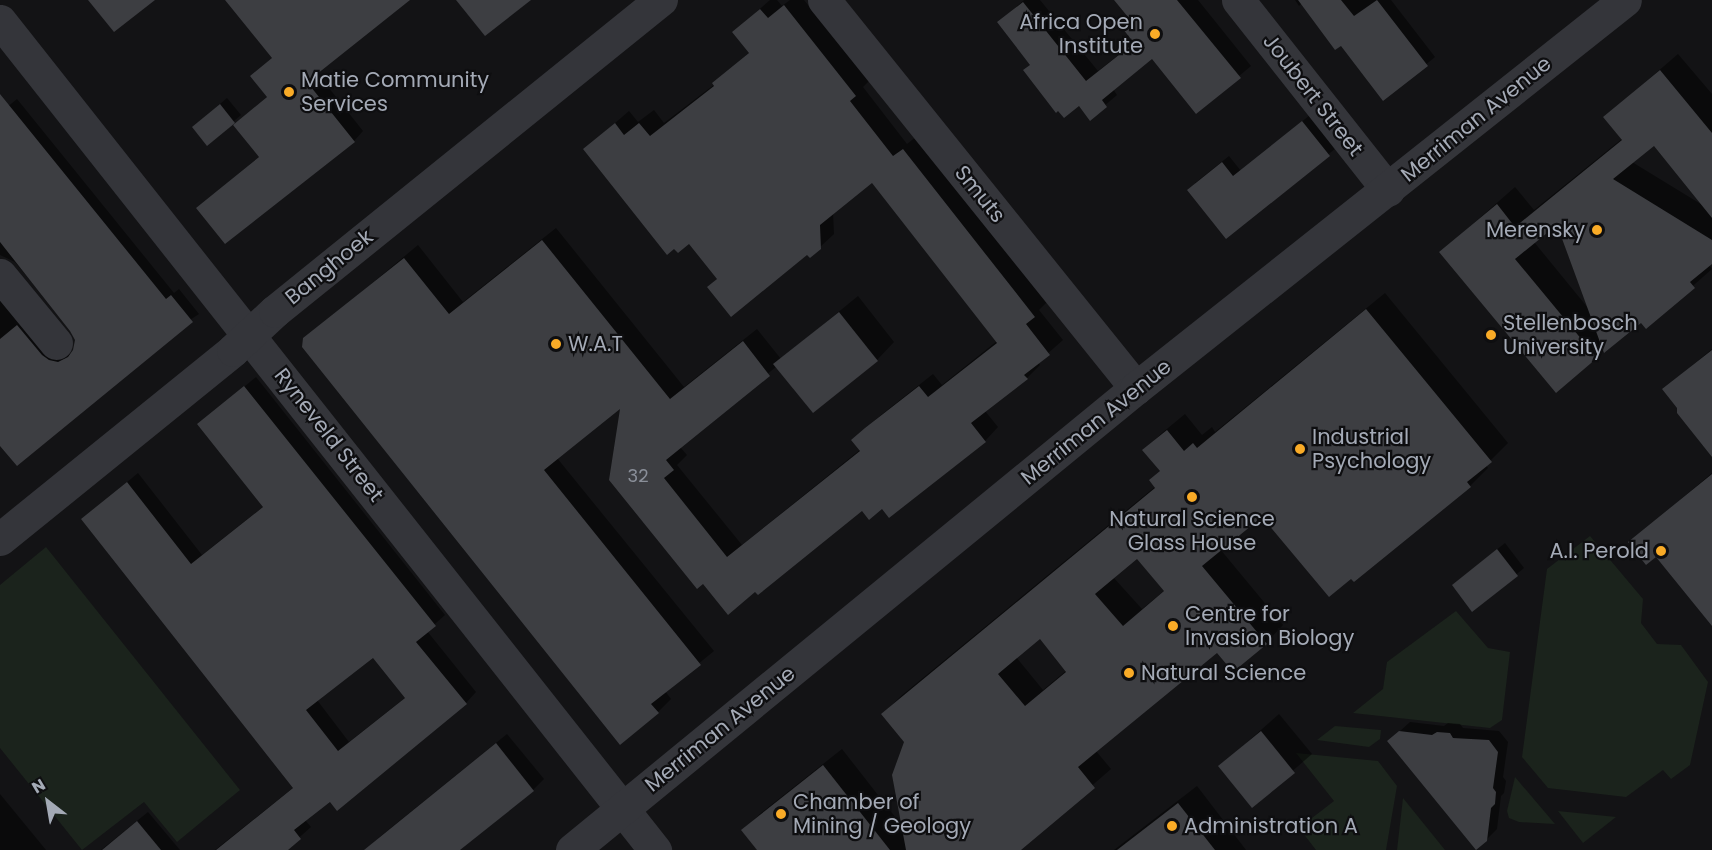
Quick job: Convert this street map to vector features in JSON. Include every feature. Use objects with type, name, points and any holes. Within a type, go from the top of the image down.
[{"type":"street","name":"Banghoek","points":[[0,539],[662,0]]},
{"type":"street","name":"Smuts","points":[[824,0],[1136,388]]},
{"type":"street","name":"Joubert Street","points":[[1238,0],[1388,190]]},
{"type":"street","name":"Merriman Avenue","points":[[572,850],[1136,388],[1625,0]]},
{"type":"street","name":"Ryneveld Street","points":[[5,38],[250,334],[655,850]]},
{"type":"street","points":[[0,276],[56,343]]},
{"type":"shaded area","points":[[1590,536],[1643,599],[1641,623],[1657,644],[1681,645],[1708,682],[1690,765],[1671,779],[1663,770],[1626,797],[1548,788],[1522,757],[1547,569]]},
{"type":"shaded area","points":[[46,547],[240,790],[177,842],[144,802],[82,850],[0,748],[0,585]]},
{"type":"shaded area","points":[[1456,611],[1488,648],[1510,652],[1502,720],[1490,728],[1353,713],[1383,689],[1387,662]]},
{"type":"shaded area","points":[[1335,726],[1381,730],[1380,739],[1369,747],[1317,740]]},
{"type":"shaded area","points":[[1296,753],[1378,761],[1397,786],[1386,850],[1316,850],[1299,828],[1334,801]]},
{"type":"shaded area","points":[[1515,777],[1555,824],[1519,822],[1509,818],[1507,811]]},
{"type":"shaded area","points":[[1403,798],[1445,850],[1397,850]]},
{"type":"shaded area","points":[[1558,811],[1616,817],[1583,843]]},
{"type":"building","points":[[88,0],[155,0],[114,32]]},
{"type":"building","points":[[225,0],[410,0],[307,82],[355,142],[225,244],[196,208],[259,157],[233,125],[267,97],[250,76],[272,58]]},
{"type":"building","name":"Matie Community Services","points":[[456,0],[531,0],[485,36]]},
{"type":"building","points":[[1114,0],[1177,0],[1241,78],[1196,114],[1152,59],[1102,100],[1107,107],[1090,121],[1079,106],[1064,118],[1058,111],[1056,113],[1023,70],[1030,65],[997,22],[1023,2],[1086,81],[1134,43],[1119,24],[1128,17]]},
{"type":"building","points":[[1298,0],[1341,0],[1354,16],[1377,0],[1428,66],[1383,101],[1341,46],[1335,50]]},
{"type":"building","points":[[784,5],[856,96],[850,101],[893,156],[903,149],[1035,317],[1026,324],[1050,355],[1024,375],[1028,379],[971,423],[986,442],[889,518],[882,509],[869,520],[862,511],[758,595],[755,592],[728,615],[703,584],[697,589],[609,480],[620,409],[544,470],[701,665],[651,704],[659,713],[620,745],[302,347],[303,338],[404,258],[449,314],[542,240],[670,399],[743,341],[770,376],[666,460],[674,470],[664,478],[727,557],[860,451],[851,440],[865,428],[919,386],[928,397],[997,343],[872,183],[820,225],[821,249],[810,258],[807,255],[731,317],[707,287],[717,279],[689,244],[678,253],[674,249],[667,255],[583,149],[615,123],[624,135],[639,123],[650,136],[714,86],[712,83],[749,53],[732,32],[760,9],[768,18]]},
{"type":"building","name":"Merensky","points":[[1660,70],[1712,133],[1712,218],[1654,146],[1613,179],[1712,240],[1712,264],[1690,282],[1695,288],[1646,329],[1641,323],[1604,353],[1557,225],[1515,259],[1597,358],[1556,393],[1439,252],[1497,204],[1515,227],[1622,140],[1603,117]]},
{"type":"building","points":[[0,94],[166,299],[171,295],[193,322],[17,466],[0,446],[0,339],[17,325],[42,355],[58,362],[68,357],[73,350],[75,340],[0,242]]},
{"type":"building","points":[[220,104],[235,123],[207,146],[192,127]]},
{"type":"building","points":[[1302,121],[1330,156],[1226,239],[1187,190],[1222,162],[1233,176]]},
{"type":"building","points":[[1366,309],[1492,462],[1467,482],[1471,487],[1354,582],[1351,579],[1329,597],[1262,517],[1202,566],[1267,644],[1233,672],[1217,653],[1078,767],[1095,788],[1021,850],[906,850],[892,775],[904,742],[881,714],[1155,488],[1149,480],[1160,471],[1142,450],[1167,430],[1184,451],[1193,443],[1197,448]],"holes":[[[1137,559],[1164,591],[1123,626],[1095,594]],[[1040,639],[1066,672],[1025,706],[998,674]]]},
{"type":"building","points":[[839,312],[878,361],[813,413],[773,364]]},
{"type":"building","points":[[1712,350],[1712,457],[1677,413],[1677,408],[1662,389]]},
{"type":"building","points":[[244,386],[436,626],[416,642],[467,704],[337,811],[330,802],[294,830],[301,839],[288,850],[216,850],[293,788],[81,519],[127,482],[191,564],[263,507],[197,424]],"holes":[[[373,658],[405,698],[338,751],[306,710]]]},
{"type":"building","name":"A.I. Perold","points":[[1712,474],[1712,626],[1656,557],[1646,565],[1628,542]]},
{"type":"building","points":[[1497,549],[1518,576],[1472,612],[1452,585]]},
{"type":"building","points":[[1261,731],[1295,773],[1252,808],[1218,766]]},
{"type":"building","points":[[1399,731],[1432,735],[1437,732],[1450,733],[1453,738],[1489,740],[1498,752],[1493,788],[1496,792],[1495,804],[1491,808],[1487,841],[1476,850],[1387,741]]},
{"type":"building","points":[[496,743],[534,791],[460,850],[364,850]]},
{"type":"building","name":"Chamber of Mining / Geology","points":[[823,765],[890,850],[757,850],[741,830]]},
{"type":"building","name":"Administration A","points":[[1178,803],[1215,850],[1117,850]]},
{"type":"building","points":[[137,821],[161,850],[102,850]]},
{"type":"place","name":"Africa Open Institute","points":[[1155,34]]},
{"type":"place","name":"Matie Community Services","points":[[289,92]]},
{"type":"place","name":"Merensky","points":[[1597,230]]},
{"type":"place","name":"Stellenbosch University","points":[[1491,335]]},
{"type":"place","name":"W.A.T","points":[[556,344]]},
{"type":"place","name":"Industrial Psychology","points":[[1300,449]]},
{"type":"place","name":"Natural Science Glass House","points":[[1192,497]]},
{"type":"place","name":"A.I. Perold","points":[[1661,551]]},
{"type":"place","name":"Centre for Invasion Biology","points":[[1173,626]]},
{"type":"place","name":"Natural Science","points":[[1129,673]]},
{"type":"place","name":"Chamber of Mining / Geology","points":[[781,814]]},
{"type":"place","name":"Administration A","points":[[1172,826]]}]
